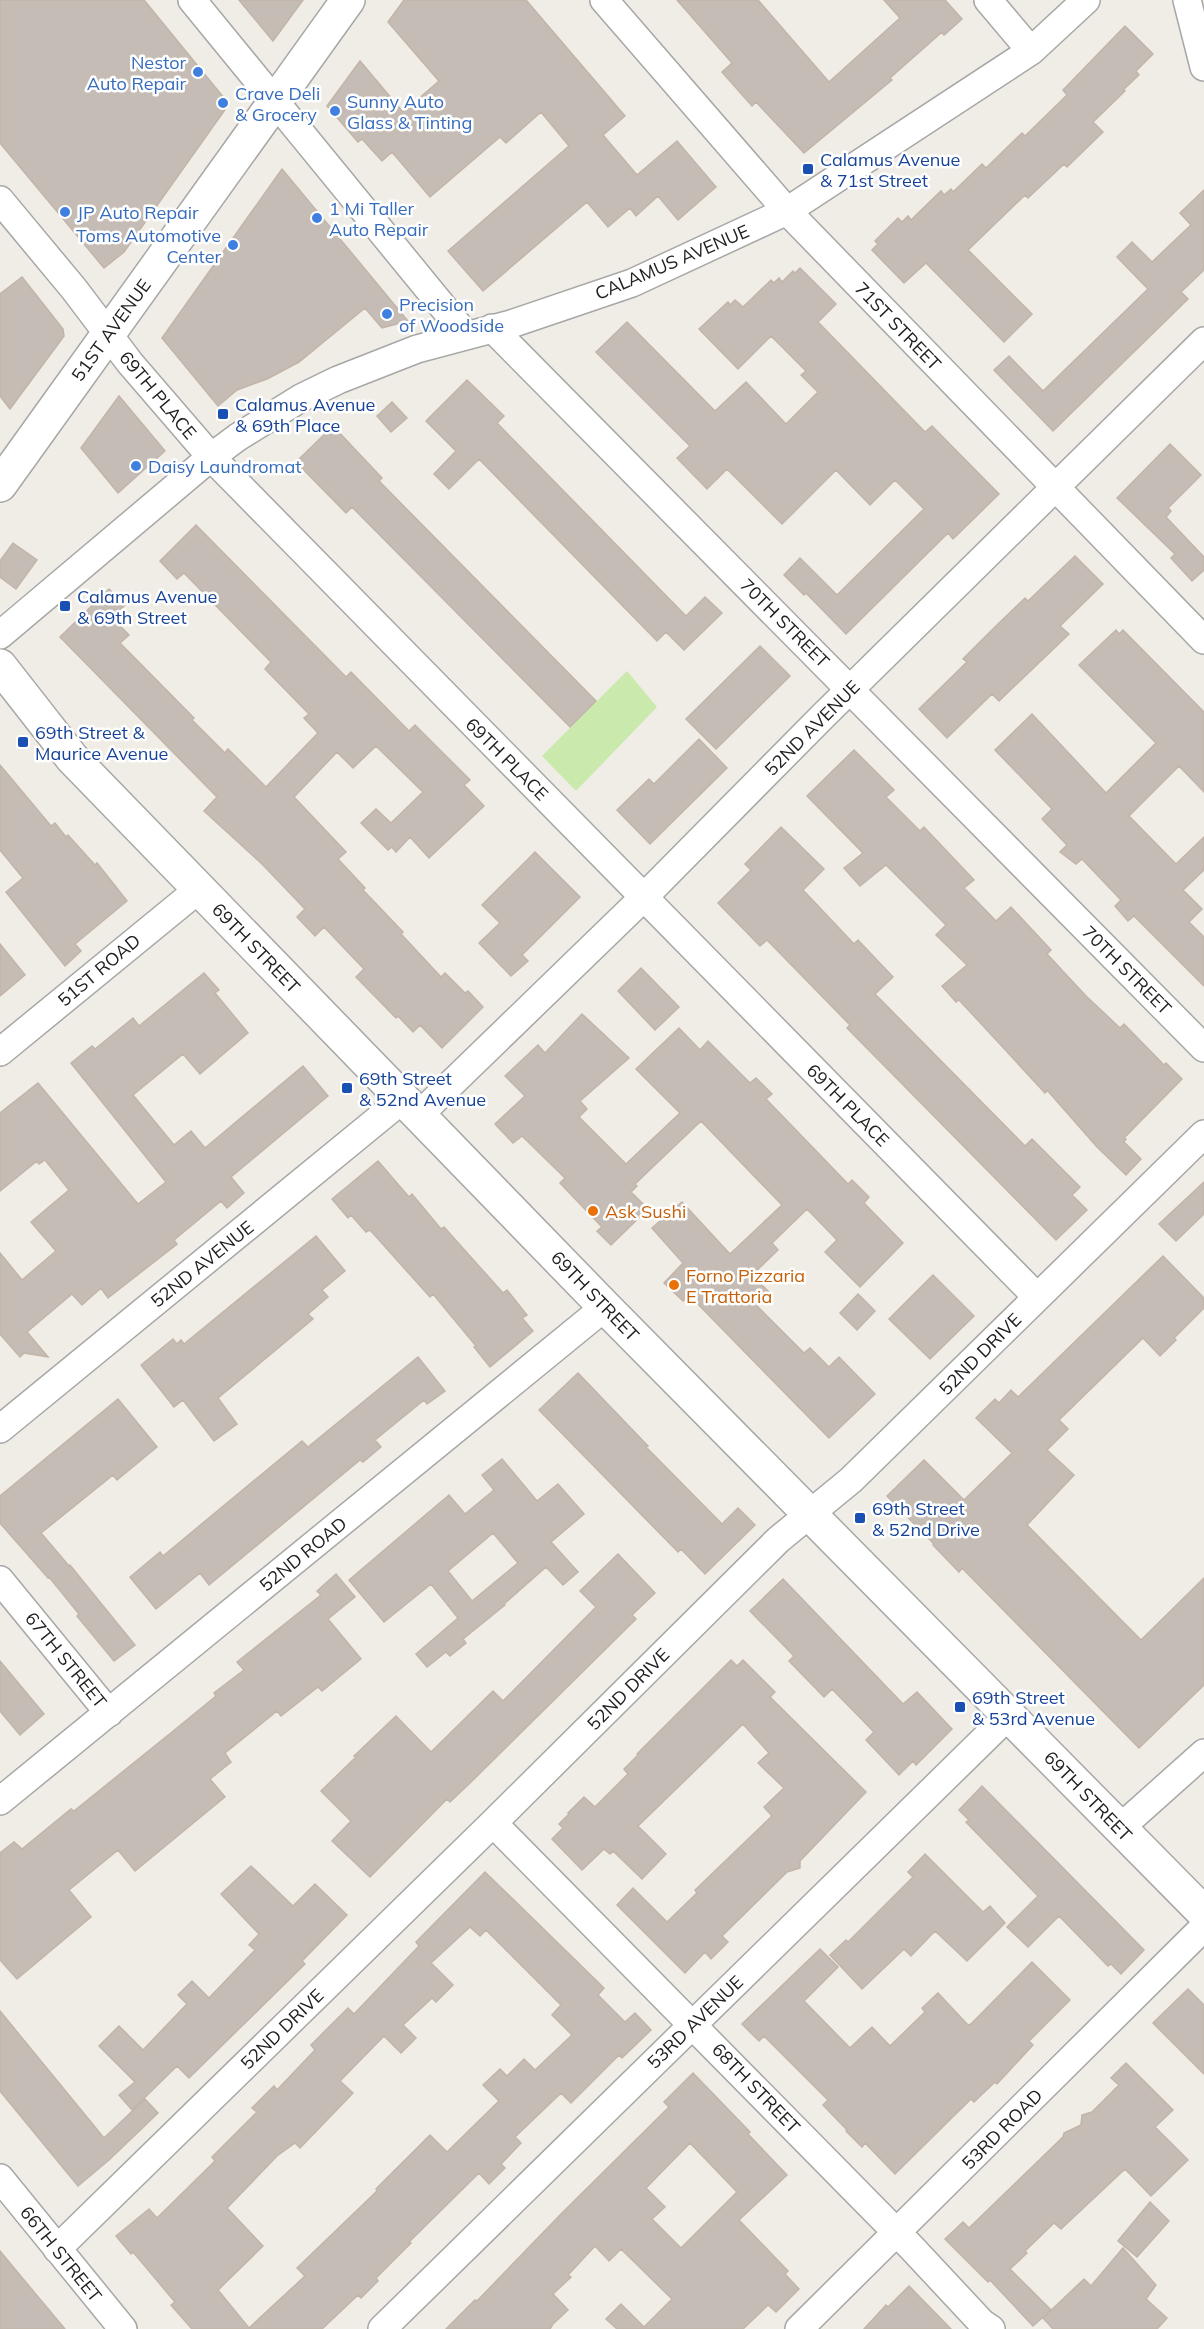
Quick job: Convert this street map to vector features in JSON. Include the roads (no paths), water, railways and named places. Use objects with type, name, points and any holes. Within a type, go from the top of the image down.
[{"type":"street","points":[[192,0],[466,335]]},
{"type":"street","name":"51ST AVENUE","points":[[0,485],[348,0]]},
{"type":"street","name":"71ST STREET","points":[[604,0],[787,211],[1204,640]]},
{"type":"street","points":[[988,0],[1031,51]]},
{"type":"street","name":"CALAMUS AVENUE","points":[[0,635],[211,458],[238,437],[301,398],[338,380],[417,349],[511,324],[632,283],[787,211],[1031,51],[1086,0]]},
{"type":"street","points":[[1187,0],[1204,67]]},
{"type":"street","name":"69TH PLACE","points":[[0,200],[74,289],[108,335],[211,458],[1037,1297]]},
{"type":"street","name":"70TH STREET","points":[[492,328],[1204,1048]]},
{"type":"street","name":"52ND AVENUE","points":[[0,1429],[411,1107],[643,897],[1204,340]]},
{"type":"street","name":"69TH STREET","points":[[0,666],[72,758],[605,1307],[1204,1913]]},
{"type":"street","name":"51ST ROAD","points":[[0,1052],[199,889]]},
{"type":"street","name":"52ND DRIVE","points":[[57,2249],[494,1822],[778,1540],[851,1480],[1204,1134]]},
{"type":"street","name":"52ND ROAD","points":[[0,1801],[605,1307]]},
{"type":"street","name":"67TH STREET","points":[[0,1580],[108,1713]]},
{"type":"street","name":"53RD AVENUE","points":[[382,2329],[1009,1715]]},
{"type":"street","points":[[1120,1828],[1204,1753]]},
{"type":"street","name":"68TH STREET","points":[[494,1822],[898,2233],[982,2323],[991,2329]]},
{"type":"street","name":"53RD ROAD","points":[[799,2329],[1204,1927]]},
{"type":"street","name":"66TH STREET","points":[[0,2178],[123,2329]]},
{"type":"place","name":"Nestor Auto Repair","points":[[198,72]]},
{"type":"place","name":"Crave Deli & Grocery","points":[[223,103]]},
{"type":"place","name":"Sunny Auto Glass & Tinting","points":[[335,111]]},
{"type":"place","name":"Calamus Avenue & 71st Street","points":[[808,169]]},
{"type":"place","name":"JP Auto Repair","points":[[65,212]]},
{"type":"place","name":"1 Mi Taller Auto Repair","points":[[317,218]]},
{"type":"place","name":"Toms Automotive Center","points":[[233,245]]},
{"type":"place","name":"Precision of Woodside","points":[[387,314]]},
{"type":"place","name":"Calamus Avenue & 69th Place","points":[[223,414]]},
{"type":"place","name":"Daisy Laundromat","points":[[136,466]]},
{"type":"place","name":"Calamus Avenue & 69th Street","points":[[65,606]]},
{"type":"place","name":"69th Street & Maurice Avenue","points":[[23,742]]},
{"type":"place","name":"69th Street & 52nd Avenue","points":[[347,1088]]},
{"type":"place","name":"Ask Sushi","points":[[593,1211]]},
{"type":"place","name":"Forno Pizzaria E Trattoria","points":[[674,1285]]},
{"type":"place","name":"69th Street & 52nd Drive","points":[[860,1518]]},
{"type":"place","name":"69th Street & 53rd Avenue","points":[[960,1707]]}]
